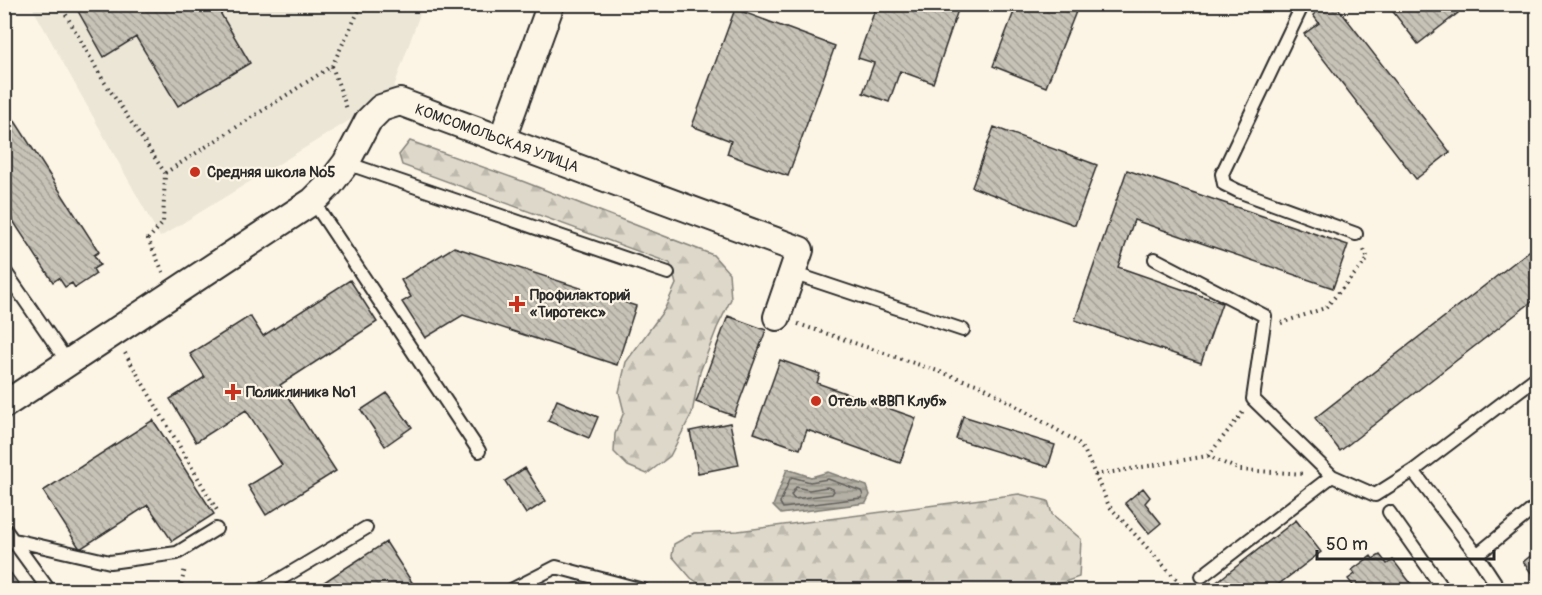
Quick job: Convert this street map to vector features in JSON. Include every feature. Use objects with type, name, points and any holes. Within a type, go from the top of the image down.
[{"type":"street","points":[[502,139],[551,4]]},
{"type":"street","name":"КОМСОМОЛЬСКАЯ УЛИЦА","points":[[4,405],[314,201],[346,163],[368,120],[381,108],[400,102],[800,250],[777,317]]},
{"type":"lane","points":[[1303,4],[1222,174],[1224,184],[1356,234]]},
{"type":"lane","points":[[346,163],[668,273]]},
{"type":"lane","points":[[314,201],[478,451]]},
{"type":"lane","points":[[1155,258],[1266,316],[1253,399],[1332,476],[1375,495],[1413,471],[1538,376]]},
{"type":"lane","points":[[4,270],[69,364]]},
{"type":"lane","points":[[792,273],[963,330]]},
{"type":"lane","points":[[1413,471],[1477,555],[1500,591]]},
{"type":"lane","points":[[1202,576],[1332,476]]},
{"type":"lane","points":[[1477,555],[1538,505]]},
{"type":"lane","points":[[1389,512],[1444,591]]},
{"type":"lane","points":[[14,540],[110,562],[177,553],[220,524]]},
{"type":"lane","points":[[4,528],[50,591]]},
{"type":"lane","points":[[262,591],[366,528]]},
{"type":"lane","points":[[511,591],[556,567],[642,591]]},
{"type":"path","points":[[60,4],[103,80],[165,173],[163,223],[148,240],[166,279]]},
{"type":"path","points":[[165,173],[332,66],[362,4]]},
{"type":"path","points":[[332,66],[350,120]]},
{"type":"path","points":[[1263,330],[1325,308],[1368,259],[1356,234]]},
{"type":"path","points":[[777,317],[982,386],[1076,441],[1085,453],[1109,506],[1186,591]]},
{"type":"path","points":[[114,334],[220,524]]},
{"type":"path","points":[[1208,456],[1253,399]]},
{"type":"path","points":[[1095,475],[1208,456],[1240,470],[1332,476]]},
{"type":"path","points":[[180,591],[186,567]]},
{"type":"shaded area","name":"Средняя школа №5","points":[[31,5],[423,5],[390,98],[350,120],[160,237]]},
{"type":"green space","points":[[410,141],[522,181],[713,255],[729,273],[731,299],[700,372],[692,413],[670,456],[647,474],[628,466],[614,452],[615,434],[624,412],[619,392],[626,362],[664,310],[676,284],[670,263],[402,165],[399,155]]},
{"type":"green space","points":[[1019,494],[1048,501],[1052,514],[1081,539],[1079,577],[1050,587],[1024,590],[709,590],[691,578],[672,556],[674,544],[694,533],[738,531]]},
{"type":"water","points":[[787,469],[811,477],[828,472],[867,486],[870,495],[866,503],[781,514],[773,506]]},
{"type":"building","points":[[74,4],[215,4],[250,63],[178,106],[136,37],[104,57]]},
{"type":"building","points":[[877,4],[960,4],[933,83],[900,71],[889,102],[863,93],[874,63],[858,58]]},
{"type":"building","points":[[1017,4],[1079,4],[1046,87],[993,66]]},
{"type":"building","points":[[1326,4],[1335,4],[1450,152],[1416,179],[1304,34],[1319,23],[1313,15]]},
{"type":"building","points":[[1387,4],[1452,4],[1458,13],[1418,44]]},
{"type":"building","points":[[735,9],[835,46],[788,176],[727,154],[731,141],[692,126]]},
{"type":"building","points":[[4,104],[99,252],[94,255],[100,265],[93,269],[96,274],[75,288],[72,283],[65,287],[59,278],[53,282],[4,207]]},
{"type":"building","points":[[994,127],[1097,165],[1075,225],[972,187]]},
{"type":"building","points":[[1127,170],[1348,245],[1333,288],[1134,220],[1118,267],[1222,303],[1201,363],[1075,320]]},
{"type":"building","points":[[1538,244],[1538,297],[1340,451],[1315,418]]},
{"type":"building","name":"Профилакторий «Тиротекс»","points":[[454,247],[636,306],[617,365],[463,315],[425,338],[402,302],[411,297],[401,280]]},
{"type":"building","name":"Поликлиника №1","points":[[350,280],[377,322],[280,385],[336,471],[266,515],[248,486],[282,465],[246,410],[196,442],[170,399],[205,377],[190,354],[250,316],[263,336]]},
{"type":"building","points":[[728,316],[766,330],[734,416],[696,402]]},
{"type":"building","name":"Отель «ВВП Клуб»","points":[[780,360],[820,374],[817,383],[916,418],[900,463],[807,430],[800,449],[754,433]]},
{"type":"building","points":[[387,393],[412,427],[385,446],[361,410]]},
{"type":"building","points":[[557,400],[598,417],[589,438],[548,421]]},
{"type":"building","points":[[963,416],[1055,445],[1048,467],[956,439]]},
{"type":"building","points":[[153,420],[214,514],[172,541],[148,505],[80,549],[43,491]]},
{"type":"building","points":[[730,423],[739,465],[698,473],[690,431]]},
{"type":"building","points":[[525,468],[546,501],[526,514],[505,481]]},
{"type":"building","points":[[1143,488],[1150,497],[1145,503],[1161,523],[1149,533],[1125,503]]},
{"type":"building","points":[[1296,520],[1321,552],[1271,590],[1219,590],[1214,584]]},
{"type":"building","points":[[386,542],[417,590],[312,590],[338,573]]},
{"type":"building","points":[[1538,550],[1538,582],[1523,562]]},
{"type":"building","points":[[1380,555],[1387,564],[1393,560],[1416,590],[1352,590],[1355,588],[1348,579],[1355,574],[1352,570],[1371,556],[1373,559]]},
{"type":"building","points":[[4,564],[23,590],[4,590]]},
{"type":"place","name":"Средняя школа №5","points":[[195,172]]},
{"type":"place","name":"Профилакторий «Тиротекс»","points":[[517,304]]},
{"type":"place","name":"Поликлиника №1","points":[[233,392]]},
{"type":"place","name":"Отель «ВВП Клуб»","points":[[816,401]]}]
